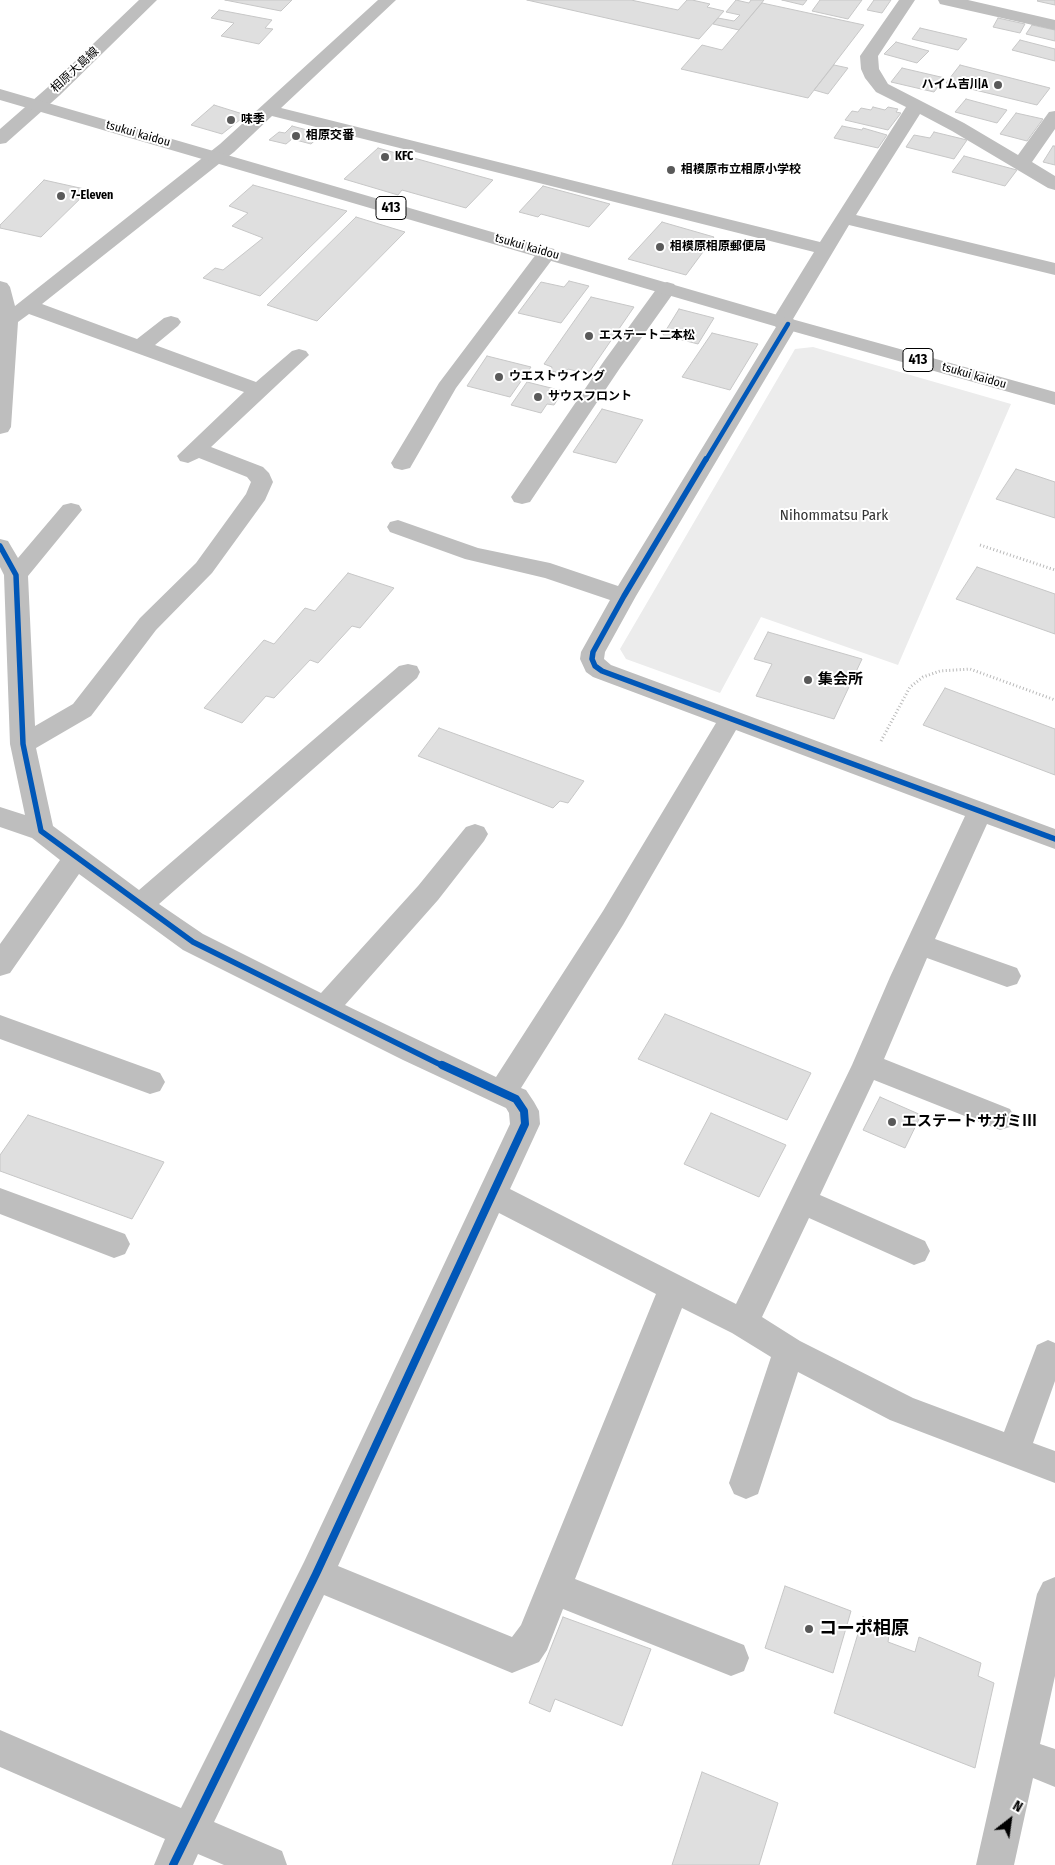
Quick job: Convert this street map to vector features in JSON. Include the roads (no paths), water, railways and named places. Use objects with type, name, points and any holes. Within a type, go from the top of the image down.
[{"type":"main road","name":"相原大島線","points":[[0,139],[149,0]]},
{"type":"main road","points":[[8,320],[214,157],[388,0]]},
{"type":"main road","points":[[907,0],[869,56],[870,69],[882,88],[976,137],[1055,184]]},
{"type":"main road","points":[[946,0],[969,2],[1055,25]]},
{"type":"main road","name":"tsukui kaidou","points":[[0,94],[785,323],[1055,399]]},
{"type":"main road","points":[[916,106],[844,218],[785,323],[624,596],[593,652],[592,659],[595,666],[602,672],[1055,839]]},
{"type":"main road","points":[[268,110],[826,249]]},
{"type":"main road","points":[[1021,164],[1055,116]]},
{"type":"main road","points":[[844,218],[1055,269]]},
{"type":"main road","points":[[402,463],[446,387],[547,253]]},
{"type":"main road","points":[[0,287],[8,320],[0,427]]},
{"type":"main road","points":[[522,497],[611,365],[667,288]]},
{"type":"main road","points":[[27,306],[259,390]]},
{"type":"main road","points":[[140,348],[171,322]]},
{"type":"main road","points":[[23,744],[82,710],[148,624],[204,568],[257,495],[262,482],[255,472],[193,453],[299,354]]},
{"type":"main road","points":[[16,575],[71,510]]},
{"type":"main road","points":[[398,527],[473,554],[550,572],[624,596]]},
{"type":"main road","points":[[0,546],[16,575],[23,744],[41,830]]},
{"type":"main road","points":[[140,906],[408,672]]},
{"type":"main road","points":[[502,1092],[613,918],[731,718]]},
{"type":"main road","points":[[742,1323],[867,1066],[919,944],[980,810]]},
{"type":"main road","points":[[0,817],[41,830],[140,906],[193,942],[413,1052],[516,1099],[524,1111],[525,1124],[316,1574],[173,1865]]},
{"type":"main road","points":[[325,1008],[428,893],[475,834]]},
{"type":"main road","points":[[0,965],[76,858]]},
{"type":"main road","points":[[919,944],[1007,976]]},
{"type":"main road","points":[[0,1027],[150,1082]]},
{"type":"main road","points":[[867,1066],[1000,1118]]},
{"type":"main road","points":[[491,1194],[742,1323],[789,1351],[902,1409],[1055,1467]]},
{"type":"main road","points":[[0,1201],[114,1244]]},
{"type":"main road","points":[[802,1201],[914,1251]]},
{"type":"main road","points":[[316,1574],[512,1655],[526,1649],[534,1637],[674,1289]]},
{"type":"main road","points":[[746,1483],[789,1351]]},
{"type":"main road","points":[[1014,1452],[1048,1355]]},
{"type":"main road","points":[[554,1588],[731,1658]]},
{"type":"main road","points":[[995,1865],[1055,1594]]},
{"type":"main road","points":[[0,1748],[268,1865]]},
{"type":"main road","points":[[1020,1755],[1055,1768]]},
{"type":"place","name":"ハイム吉川A","points":[[998,85]]},
{"type":"place","name":"味季","points":[[231,120]]},
{"type":"place","name":"相原交番","points":[[296,136]]},
{"type":"place","name":"KFC","points":[[385,157]]},
{"type":"place","name":"相模原市立相原小学校","points":[[671,170]]},
{"type":"place","name":"7-Eleven","points":[[61,196]]},
{"type":"place","name":"相模原相原郵便局","points":[[660,247]]},
{"type":"place","name":"エステート二本松","points":[[589,336]]},
{"type":"place","name":"ウエストウイング","points":[[499,377]]},
{"type":"place","name":"サウスフロント","points":[[538,397]]},
{"type":"place","name":"集会所","points":[[808,680]]},
{"type":"place","name":"エステートサガミⅢ","points":[[892,1122]]},
{"type":"place","name":"コーポ相原","points":[[809,1629]]},
{"type":"park label","name":"Nihommatsu Park","points":[[834,516]]}]
